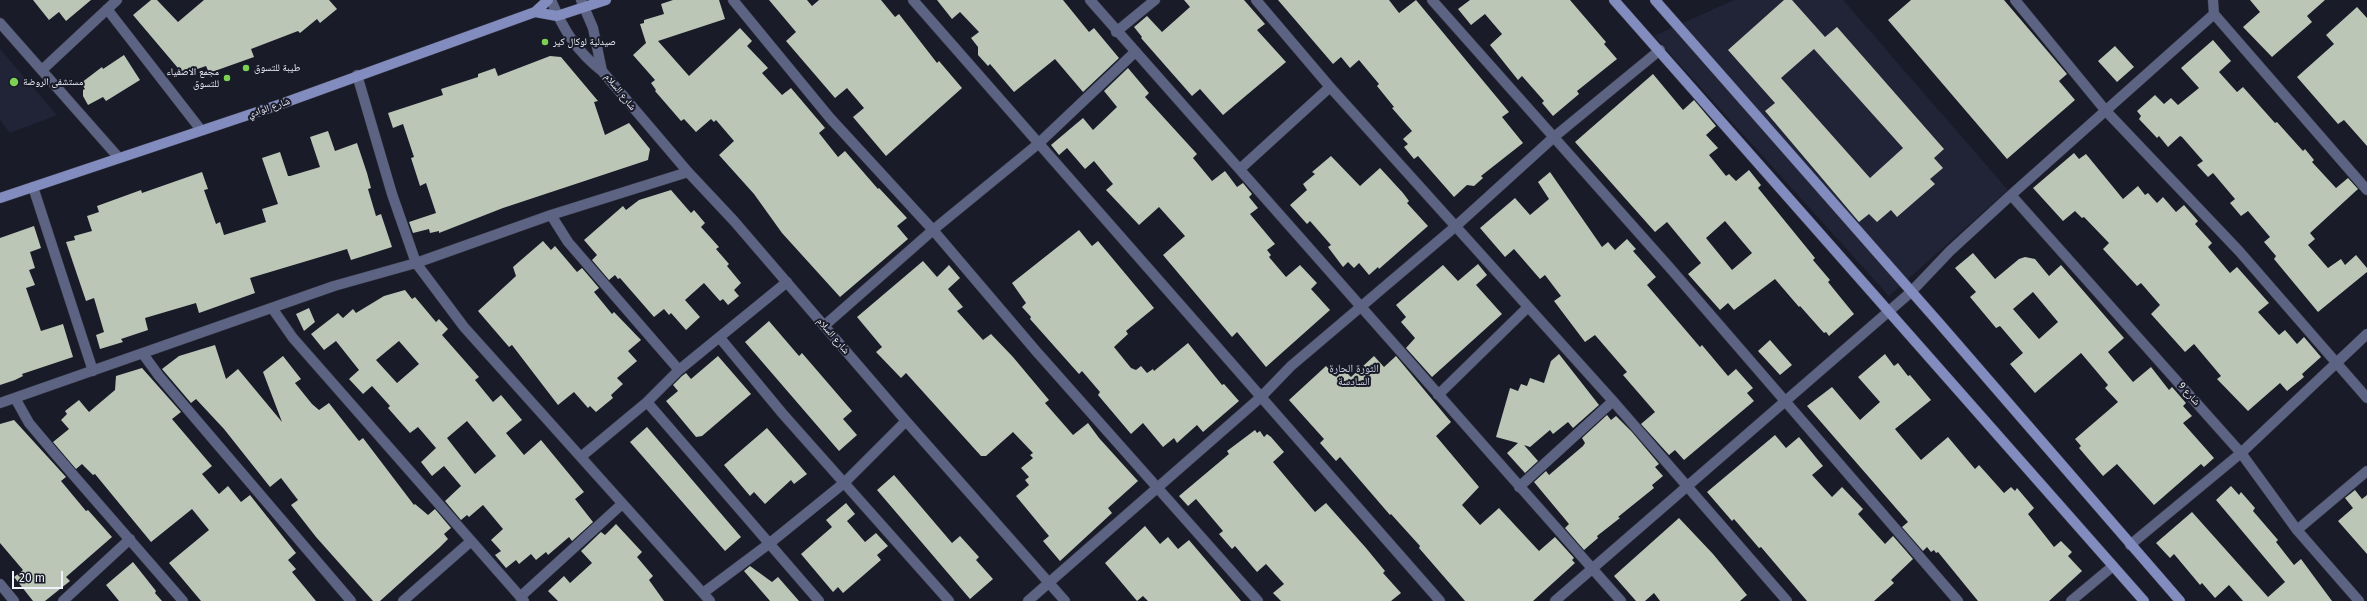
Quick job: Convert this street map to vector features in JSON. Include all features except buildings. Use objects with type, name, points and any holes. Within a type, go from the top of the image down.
[{"type":"street","points":[[42,70],[117,0]]},
{"type":"street","name":"شارع الوادي","points":[[0,198],[281,104],[357,75],[536,12],[550,0]]},
{"type":"street","name":"شارع السلام","points":[[550,0],[571,40],[585,58],[602,70],[688,172],[787,282],[906,421],[1065,601]]},
{"type":"street","name":"شارع الوادي","points":[[536,12],[558,16],[583,4],[606,0]]},
{"type":"street","points":[[733,0],[830,118],[932,230],[1036,351],[1258,601]]},
{"type":"street","points":[[913,0],[1440,601]]},
{"type":"street","points":[[1090,0],[1134,53],[1240,169],[1620,601]]},
{"type":"street","points":[[1116,32],[1155,0]]},
{"type":"street","points":[[1256,0],[1330,87],[1688,485],[1787,601]]},
{"type":"street","points":[[1432,0],[1554,137],[1958,601]]},
{"type":"street","points":[[1614,0],[1660,50],[2144,601]]},
{"type":"street","points":[[1655,0],[2180,601]]},
{"type":"street","points":[[2015,0],[2106,111],[2239,251],[2367,398]]},
{"type":"street","points":[[2212,0],[2214,14],[2367,190]]},
{"type":"street","name":"شارع السلام","points":[[583,4],[594,35],[602,70]]},
{"type":"street","points":[[107,9],[200,130]]},
{"type":"street","points":[[1555,601],[1785,403],[1911,292],[1950,251],[2214,14]]},
{"type":"street","points":[[0,23],[119,158]]},
{"type":"street","points":[[1028,601],[1261,396],[1291,366],[1456,226],[1554,137],[1660,50]]},
{"type":"street","points":[[824,326],[932,230],[1038,144],[1134,53]]},
{"type":"street","points":[[357,75],[392,194],[416,262],[464,327],[582,456],[622,504],[710,601]]},
{"type":"street","points":[[1240,169],[1330,87]]},
{"type":"street","points":[[0,403],[334,286],[416,262],[551,215],[688,172]]},
{"type":"street","points":[[33,187],[93,371]]},
{"type":"street","name":"شارع 9","points":[[2012,195],[2241,452],[2297,530],[2359,601]]},
{"type":"street","points":[[551,215],[568,242],[679,370]]},
{"type":"street","points":[[582,456],[647,402],[679,370],[787,282]]},
{"type":"street","points":[[1438,395],[1528,307]]},
{"type":"street","points":[[272,308],[293,338],[470,542],[522,599],[622,504]]},
{"type":"street","points":[[2130,545],[2241,452],[2335,362],[2367,334]]},
{"type":"street","points":[[720,338],[782,414],[949,601]]},
{"type":"street","points":[[143,354],[159,376],[351,601]]},
{"type":"street","points":[[15,398],[29,423],[51,450],[184,601]]},
{"type":"street","points":[[1519,487],[1613,401]]},
{"type":"street","points":[[647,402],[819,601]]},
{"type":"street","points":[[703,593],[770,543],[844,483],[906,421]]},
{"type":"street","points":[[2297,530],[2367,471]]},
{"type":"street","points":[[63,601],[130,539]]},
{"type":"street","points":[[403,601],[470,542]]},
{"type":"street","points":[[2071,601],[2113,566]]},
{"type":"street","points":[[0,584],[14,601]]},
{"type":"shaded area","points":[[1734,0],[1843,0],[2008,190],[1889,296],[1654,36]]},
{"type":"shaded area","name":"مستشفى الروضة","points":[[0,49],[57,115],[10,133],[0,120]]},
{"type":"place","name":"صيدلية لوكال كير","points":[[545,42]]},
{"type":"place","name":"طيبة للتسوق","points":[[246,68]]},
{"type":"place","name":"مجمع الاصفياء للتسوق","points":[[227,78]]},
{"type":"place","name":"مستشفى الروضة","points":[[14,82]]},
{"type":"district","name":"الثورة الحارة السادسة","points":[[1354,375]]}]
